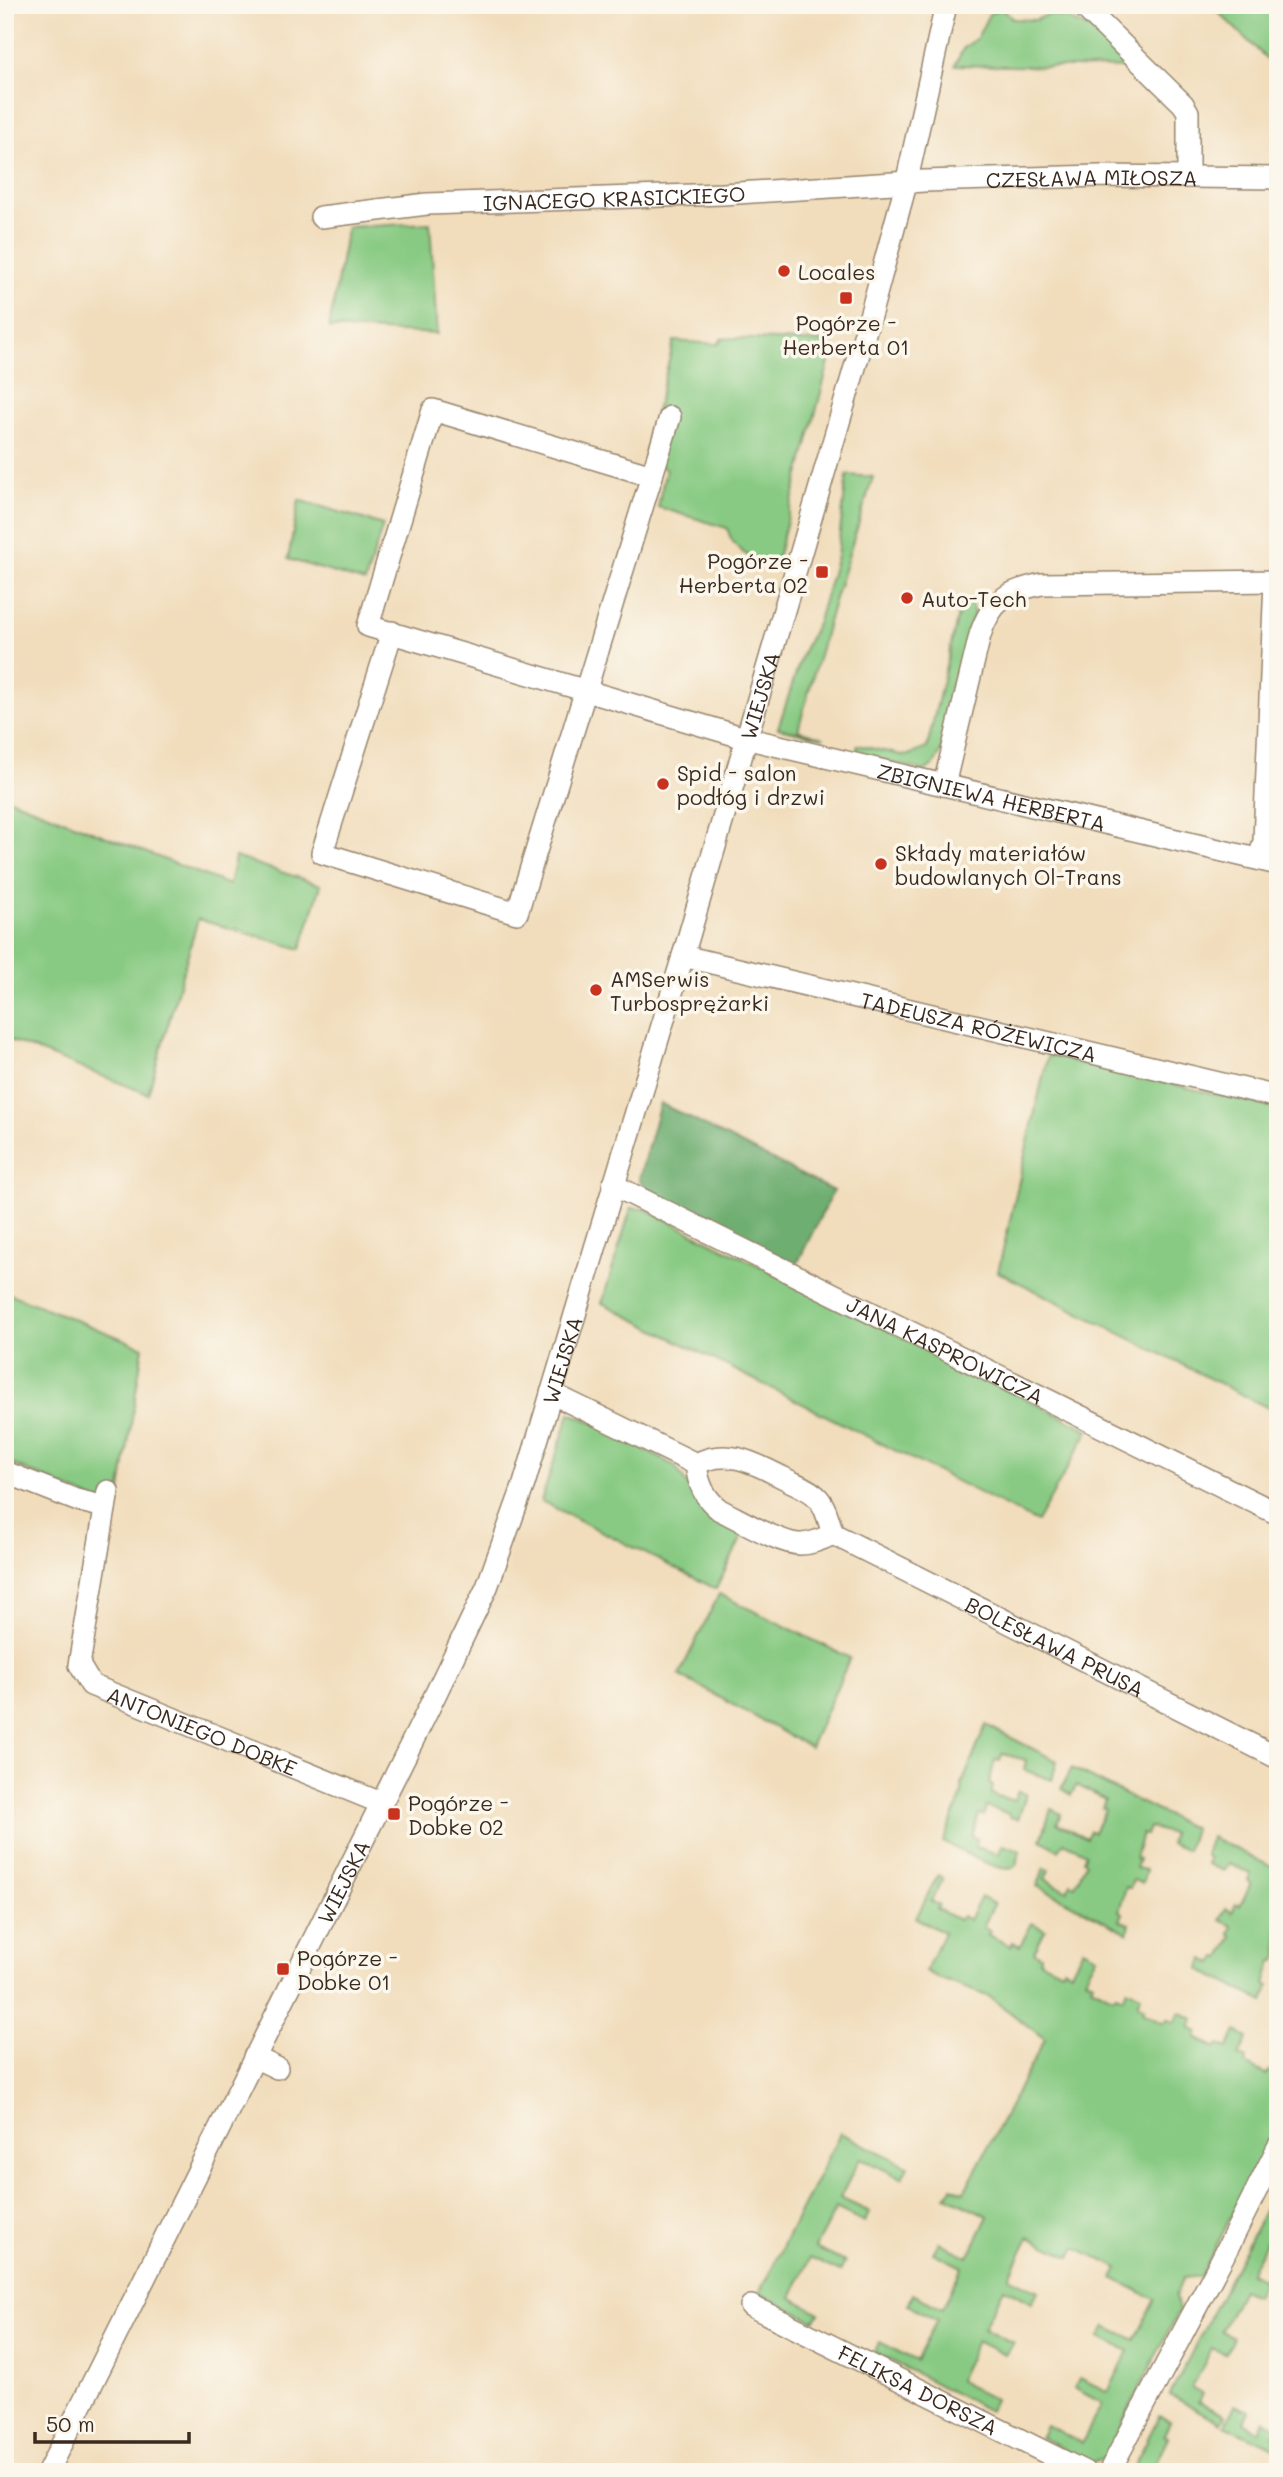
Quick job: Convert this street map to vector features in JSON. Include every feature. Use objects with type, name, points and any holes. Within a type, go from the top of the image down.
[{"type":"street","name":"WIEJSKA","points":[[48,2472],[487,1587],[524,1484],[872,309],[906,184],[946,5]]},
{"type":"street","points":[[1082,5],[1188,112],[1188,177]]},
{"type":"street","name":"CZESŁAWA MIŁOSZA","points":[[906,184],[1100,176],[1278,178]]},
{"type":"street","name":"IGNACEGO KRASICKIEGO","points":[[321,217],[426,204],[723,194],[906,184]]},
{"type":"street","points":[[652,476],[433,410],[368,626],[391,632],[322,853],[517,913],[587,690],[670,417]]},
{"type":"street","points":[[944,785],[980,635],[985,619],[999,601],[1013,593],[1042,584],[1276,581],[1264,841],[1269,861]]},
{"type":"street","name":"ZBIGNIEWA HERBERTA","points":[[391,632],[745,738],[1269,861]]},
{"type":"street","name":"TADEUSZA RÓŻEWICZA","points":[[682,956],[1278,1097]]},
{"type":"street","name":"JANA KASPROWICZA","points":[[613,1185],[1278,1514]]},
{"type":"street","points":[[551,1393],[696,1464]]},
{"type":"street","points":[[734,1456],[751,1461],[806,1489],[822,1503],[833,1534],[805,1544],[796,1544],[720,1510],[704,1493],[696,1464],[709,1457],[734,1456]]},
{"type":"street","name":"ANTONIEGO DOBKE","points":[[5,1472],[76,1500],[106,1499],[79,1665],[91,1685],[381,1803]]},
{"type":"street","name":"BOLESŁAWA PRUSA","points":[[833,1534],[1278,1758]]},
{"type":"street","points":[[254,2057],[277,2068]]},
{"type":"street","points":[[1109,2472],[1278,2147]]},
{"type":"street","name":"FELIKSA DORSZA","points":[[751,2306],[1085,2472]]},
{"type":"green space","points":[[1211,5],[1278,5],[1278,52],[1269,61]]},
{"type":"green space","points":[[1001,8],[1013,19],[1035,20],[1050,14],[1093,30],[1130,68],[955,65],[963,49],[977,38],[989,14]]},
{"type":"green space","points":[[430,223],[437,334],[329,328],[347,227]]},
{"type":"green space","points":[[722,338],[825,342],[833,347],[776,562],[759,560],[745,554],[734,543],[727,528],[658,507],[666,469],[649,461],[645,454],[674,341],[718,344]]},
{"type":"green space","points":[[847,475],[873,477],[798,730],[824,738],[778,728],[803,652],[818,621],[837,556]]},
{"type":"green space","points":[[299,500],[383,525],[365,582],[288,559]]},
{"type":"green space","points":[[961,602],[970,602],[974,613],[940,754],[934,764],[925,771],[857,754],[857,745],[906,756],[927,748]]},
{"type":"green space","points":[[5,797],[229,885],[235,857],[321,885],[301,949],[198,919],[148,1094],[5,1038]]},
{"type":"green space","points":[[1048,1055],[1278,1109],[1278,1413],[998,1272]]},
{"type":"green space","points":[[660,1103],[833,1191],[796,1266],[655,1194],[643,1185],[639,1179]]},
{"type":"green space","points":[[631,1208],[645,1209],[1089,1430],[1037,1522],[602,1303]]},
{"type":"green space","points":[[5,1292],[143,1347],[119,1503],[92,1499],[5,1461]]},
{"type":"green space","points":[[570,1413],[595,1423],[675,1466],[706,1515],[744,1533],[716,1589],[541,1501]]},
{"type":"green space","points":[[719,1594],[850,1658],[810,1747],[679,1675]]},
{"type":"green space","points":[[986,1725],[1057,1761],[1052,1780],[1024,1770],[1026,1760],[1002,1754],[1000,1761],[995,1760],[989,1784],[993,1786],[991,1794],[1014,1801],[1018,1791],[1026,1794],[1018,1819],[986,1807],[984,1815],[979,1814],[972,1837],[977,1839],[975,1847],[999,1854],[1002,1845],[1020,1850],[1015,1866],[1010,1869],[991,1865],[943,1842],[962,1794],[962,1784]]},
{"type":"green space","points":[[1072,1768],[1194,1829],[1187,1850],[1170,1844],[1172,1834],[1149,1827],[1146,1835],[1142,1834],[1135,1858],[1139,1859],[1136,1868],[1146,1870],[1142,1883],[1133,1880],[1130,1888],[1126,1887],[1119,1911],[1123,1913],[1120,1921],[1130,1924],[1128,1933],[1037,1886],[1045,1868],[1049,1870],[1045,1879],[1067,1891],[1071,1883],[1075,1885],[1086,1863],[1083,1860],[1086,1853],[1064,1842],[1059,1850],[1041,1840],[1051,1809],[1061,1814],[1057,1823],[1086,1838],[1090,1831],[1094,1832],[1105,1810],[1102,1808],[1105,1800],[1077,1785],[1071,1795],[1061,1789]]},
{"type":"green space","points":[[1211,1837],[1278,1870],[1278,1955],[1276,1961],[1272,1961],[1265,1984],[1269,1986],[1264,2002],[1199,1969],[1204,1959],[1213,1964],[1217,1957],[1221,1958],[1232,1936],[1229,1934],[1232,1926],[1220,1920],[1226,1908],[1232,1912],[1236,1904],[1240,1906],[1251,1883],[1248,1881],[1251,1874],[1229,1863],[1224,1871],[1207,1864],[1209,1858],[1205,1855]]},
{"type":"green space","points":[[938,1875],[943,1878],[931,1901],[939,1905],[937,1909],[959,1920],[962,1916],[969,1920],[981,1897],[994,1904],[983,1927],[990,1931],[988,1935],[1011,1946],[1013,1942],[1020,1946],[1032,1923],[1045,1930],[1034,1952],[1041,1956],[1040,1961],[1071,1972],[1083,1949],[1097,1956],[1085,1978],[1093,1982],[1091,1986],[1113,1997],[1116,1994],[1123,1997],[1127,1989],[1141,1995],[1137,2004],[1144,2008],[1142,2012],[1164,2023],[1167,2019],[1174,2023],[1180,2012],[1194,2019],[1190,2028],[1198,2032],[1196,2038],[1216,2048],[1219,2044],[1228,2048],[1236,2031],[1248,2037],[1239,2056],[1247,2059],[1245,2064],[1267,2075],[1269,2071],[1276,2075],[1278,2073],[1278,2124],[1201,2276],[1183,2278],[1175,2296],[1179,2310],[1105,2457],[1090,2463],[1040,2437],[1046,2425],[1082,2443],[1102,2403],[1074,2388],[1080,2378],[1108,2392],[1129,2351],[1100,2337],[1106,2326],[1135,2340],[1155,2299],[1113,2278],[1118,2268],[1076,2247],[1071,2257],[1029,2237],[1009,2277],[1038,2291],[1032,2303],[1004,2288],[983,2328],[1013,2343],[1005,2355],[977,2341],[958,2380],[994,2400],[989,2411],[874,2352],[880,2342],[916,2361],[937,2320],[908,2305],[913,2294],[942,2309],[962,2267],[933,2253],[939,2242],[968,2257],[988,2216],[946,2196],[952,2187],[964,2192],[1045,2039],[990,1997],[925,1971],[944,1933],[916,1918]]},
{"type":"green space","points":[[840,2133],[908,2166],[902,2178],[860,2158],[840,2198],[870,2212],[864,2222],[836,2208],[815,2248],[845,2262],[840,2272],[810,2258],[791,2297],[819,2313],[814,2321],[759,2293]]},
{"type":"green space","points":[[1278,2184],[1278,2236],[1271,2233],[1250,2273],[1263,2280],[1255,2296],[1242,2290],[1221,2331],[1233,2337],[1225,2354],[1212,2348],[1192,2388],[1202,2394],[1198,2402],[1225,2416],[1221,2423],[1170,2395]]},
{"type":"green space","points":[[1235,2405],[1249,2411],[1244,2422],[1259,2431],[1264,2420],[1278,2427],[1272,2437],[1278,2440],[1278,2450],[1225,2425]]},
{"type":"green space","points":[[1159,2416],[1170,2421],[1164,2435],[1168,2437],[1151,2472],[1131,2472]]},
{"type":"place","name":"Locales","points":[[784,271]]},
{"type":"place","name":"Pogórze - Herberta 01","points":[[846,298]]},
{"type":"place","name":"Pogórze - Herberta 02","points":[[822,572]]},
{"type":"place","name":"Auto-Tech","points":[[907,598]]},
{"type":"place","name":"Spid - salon podłóg i drzwi","points":[[663,784]]},
{"type":"place","name":"Składy materiałów budowlanych Ol-Trans","points":[[881,864]]},
{"type":"place","name":"AMSerwis Turbosprężarki","points":[[596,990]]},
{"type":"place","name":"Pogórze - Dobke 02","points":[[394,1814]]},
{"type":"place","name":"Pogórze - Dobke 01","points":[[283,1969]]}]
